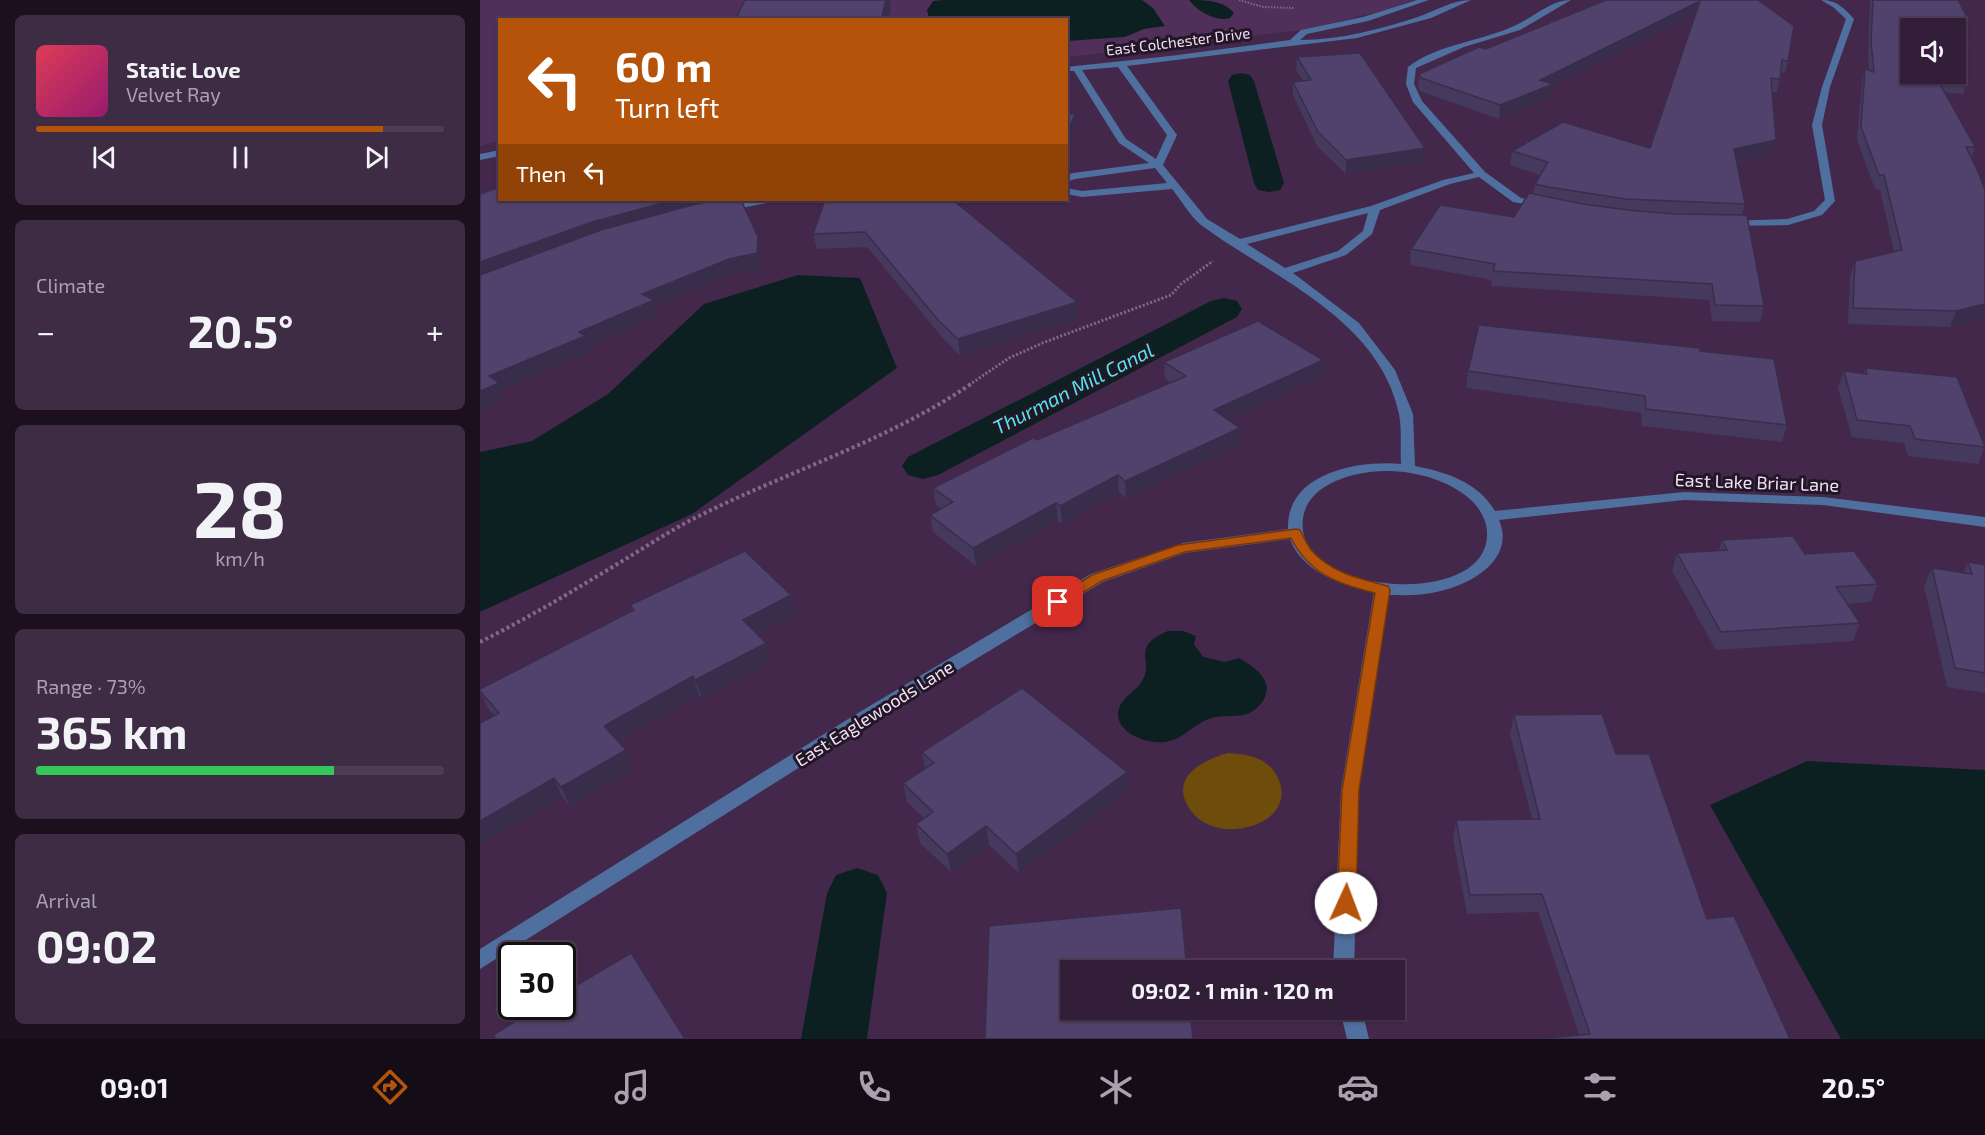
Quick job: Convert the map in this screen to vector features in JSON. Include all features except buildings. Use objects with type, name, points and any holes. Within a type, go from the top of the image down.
[{"type":"street","name":"East Colchester Drive","points":[[1293,42],[1304,32],[1365,19],[1425,0]]},
{"type":"street","name":"East Colchester Drive","points":[[1071,69],[1293,42],[1312,44],[1387,28],[1467,0]]},
{"type":"street","points":[[1559,210],[1517,200],[1480,174],[1418,102],[1410,84],[1412,67],[1461,45],[1517,28],[1567,0]]},
{"type":"street","points":[[1712,223],[1788,222],[1818,213],[1830,201],[1817,125],[1826,87],[1850,19],[1836,5],[1826,0]]},
{"type":"street","points":[[1121,64],[1172,135],[1158,165]]},
{"type":"street","points":[[1071,69],[1122,141],[1158,165],[1203,221],[1284,272],[1354,326],[1389,370],[1406,414],[1408,468]]},
{"type":"street","points":[[480,157],[498,153]]},
{"type":"street","points":[[1068,179],[1158,165]]},
{"type":"street","points":[[1238,243],[1375,208],[1447,182],[1480,174]]},
{"type":"street","points":[[1068,191],[1082,194],[1174,186]]},
{"type":"street","points":[[712,211],[762,201]]},
{"type":"street","points":[[1284,272],[1342,253],[1368,232],[1375,208]]},
{"type":"street","points":[[1377,466],[1408,468],[1435,474],[1459,485],[1479,499],[1491,516],[1496,536],[1490,556],[1473,572],[1448,585],[1416,591],[1382,590],[1351,582],[1325,569],[1305,552],[1296,533],[1295,513],[1305,495],[1323,481],[1348,471],[1377,466]]},
{"type":"street","name":"East Lake Briar Lane","points":[[1491,516],[1684,496],[1823,501],[1985,522]]},
{"type":"street","name":"East Eaglewoods Lane","points":[[480,960],[849,727],[1097,578],[1183,548],[1296,533]]},
{"type":"street","points":[[1344,960],[1350,790],[1382,590]]},
{"type":"street","points":[[1354,1020],[1358,1039]]},
{"type":"path","points":[[1239,0],[1263,7],[1296,8]]},
{"type":"path","points":[[480,642],[535,614],[687,522],[750,491],[891,431],[940,405],[1009,358],[1045,342],[1171,295],[1180,284],[1216,259]]},
{"type":"shaded area","points":[[480,0],[1413,0],[1388,9],[1309,29],[1068,57],[1068,18],[498,18],[498,141],[480,146]]},
{"type":"shaded area","points":[[1142,0],[1153,8],[1165,26],[1144,29],[1125,37],[1068,41],[1068,18],[929,18],[927,10],[933,1]]},
{"type":"shaded area","points":[[798,275],[860,278],[897,368],[692,514],[480,612],[480,452],[532,441],[608,394],[704,304]]},
{"type":"shaded area","points":[[1168,631],[1183,631],[1196,636],[1194,644],[1203,657],[1225,662],[1239,658],[1256,670],[1261,674],[1266,685],[1261,704],[1247,714],[1206,720],[1170,741],[1146,741],[1130,734],[1120,722],[1118,715],[1120,705],[1144,677],[1145,656],[1149,644]]},
{"type":"shaded area","points":[[1228,753],[1263,761],[1276,774],[1281,787],[1281,798],[1278,807],[1264,821],[1244,828],[1224,829],[1210,825],[1195,816],[1185,801],[1183,790],[1190,774],[1207,761]]},
{"type":"shaded area","points":[[1807,761],[1985,770],[1985,1039],[1841,1039],[1710,805]]},
{"type":"waterway","name":"Thurman Mill Canal","points":[[1201,0],[1222,13]]},
{"type":"waterway","name":"Thurman Mill Canal","points":[[1241,81],[1269,183]]},
{"type":"waterway","name":"Thurman Mill Canal","points":[[923,466],[1224,309]]},
{"type":"waterway","name":"Thurman Mill Canal","points":[[834,1039],[857,893]]},
{"type":"route","points":[[1058,602],[1097,578],[1183,548],[1296,533],[1305,552],[1325,569],[1351,582],[1382,590],[1350,790],[1346,903]]}]
